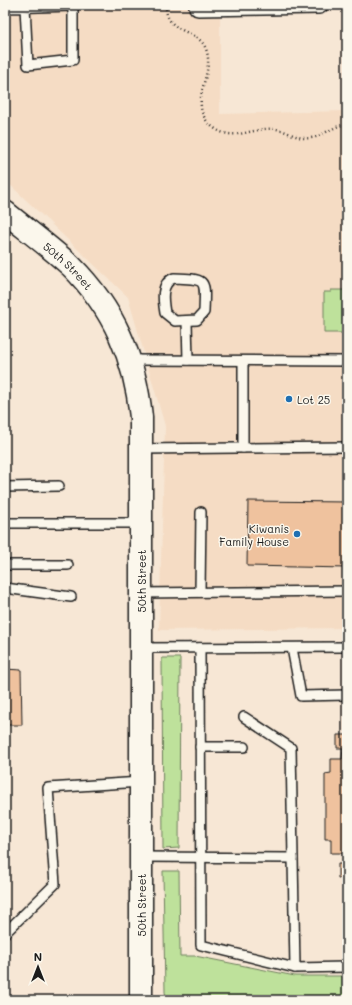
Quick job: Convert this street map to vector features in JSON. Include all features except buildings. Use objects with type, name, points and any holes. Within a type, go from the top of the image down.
[{"type":"street","points":[[198,7],[319,5]]},
{"type":"street","name":"50th Street","points":[[5,212],[70,266],[91,289],[119,332],[131,360],[138,390],[141,417],[141,1000]]},
{"type":"lane","points":[[5,8],[25,7],[73,6],[73,60],[28,65],[25,7]]},
{"type":"lane","points":[[174,278],[198,279],[205,286],[204,312],[197,320],[186,322],[175,321],[165,313],[164,292],[165,284],[168,280],[174,278]]},
{"type":"lane","points":[[186,322],[188,360]]},
{"type":"lane","points":[[131,360],[347,361]]},
{"type":"lane","points":[[243,361],[243,448]]},
{"type":"lane","points":[[141,449],[347,447]]},
{"type":"lane","points":[[5,487],[59,486]]},
{"type":"lane","points":[[200,592],[201,512]]},
{"type":"lane","points":[[5,522],[141,523]]},
{"type":"lane","points":[[5,565],[68,565]]},
{"type":"lane","points":[[5,588],[71,597]]},
{"type":"lane","points":[[141,593],[347,591]]},
{"type":"lane","points":[[141,648],[347,647]]},
{"type":"lane","points":[[200,648],[201,945],[295,968],[347,967]]},
{"type":"lane","points":[[292,648],[300,696],[347,695]]},
{"type":"lane","points":[[244,717],[291,748],[295,968]]},
{"type":"lane","points":[[200,747],[244,746]]},
{"type":"lane","points":[[5,933],[55,884],[48,788],[141,782]]},
{"type":"lane","points":[[141,857],[293,858]]},
{"type":"path","points":[[166,5],[167,14],[174,26],[202,42],[206,50],[209,67],[202,93],[201,110],[207,122],[218,131],[234,135],[270,128],[278,129],[302,138],[311,138],[337,125],[347,124]]},
{"type":"shaded area","points":[[5,5],[220,5],[220,114],[347,111],[347,628],[159,630],[165,426],[128,297],[5,180]]},
{"type":"green space","points":[[331,290],[347,290],[347,333],[324,333],[324,292],[331,292]]},
{"type":"green space","points":[[162,658],[180,658],[179,848],[163,849]]},
{"type":"green space","points":[[163,871],[179,871],[180,956],[195,956],[295,976],[347,976],[347,1000],[172,1000],[166,997]]},
{"type":"place","name":"Lot 25","points":[[289,399]]},
{"type":"place","name":"Kiwanis Family House","points":[[297,534]]}]
